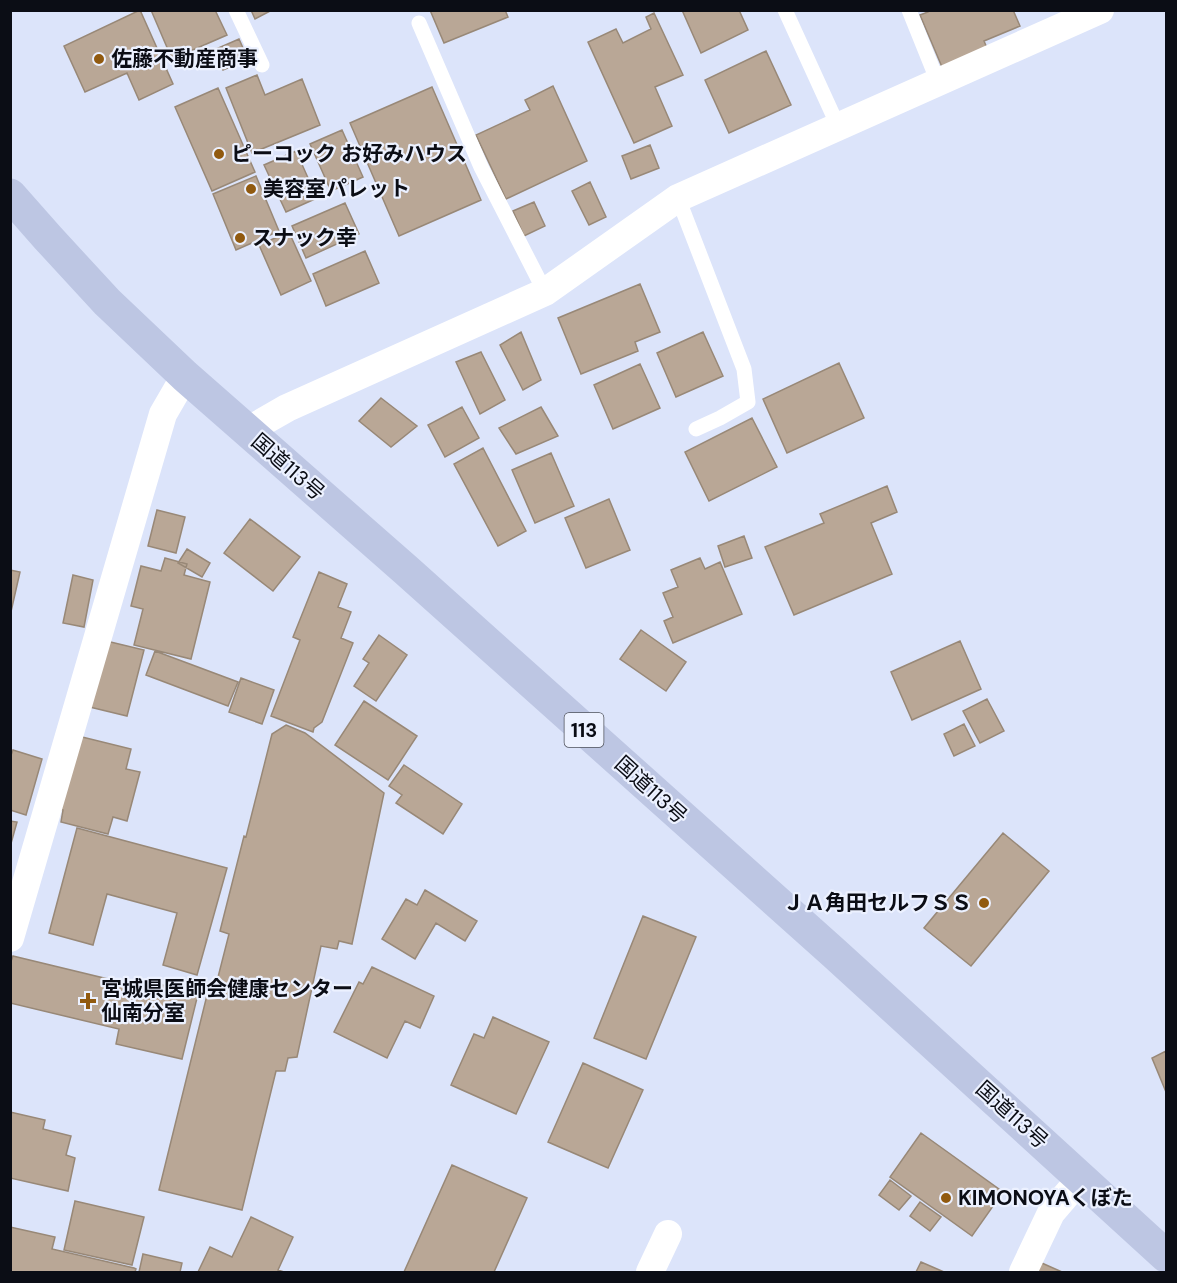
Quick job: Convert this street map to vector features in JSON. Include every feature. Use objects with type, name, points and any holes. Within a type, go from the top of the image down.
[{"type":"highway","name":"国道113号","points":[[10,195],[107,302],[185,376],[406,570],[817,938],[1167,1256]]},
{"type":"street","points":[[247,431],[287,408],[545,292],[678,198],[1100,10]]},
{"type":"street","points":[[10,938],[163,414],[185,376]]},
{"type":"street","points":[[1023,1272],[1051,1213],[1081,1178]]},
{"type":"street","points":[[650,1272],[668,1234]]},
{"type":"lane","points":[[236,10],[262,65]]},
{"type":"lane","points":[[785,10],[838,126]]},
{"type":"lane","points":[[909,10],[938,81]]},
{"type":"lane","points":[[419,23],[481,167],[545,292]]},
{"type":"lane","points":[[678,198],[744,369],[748,402],[696,429]]},
{"type":"building","points":[[140,10],[173,84],[139,100],[127,73],[85,92],[64,46]]},
{"type":"building","points":[[151,10],[215,10],[227,35],[172,59]]},
{"type":"building","points":[[251,10],[272,10],[255,19]]},
{"type":"building","points":[[430,10],[505,10],[508,17],[444,43]]},
{"type":"building","points":[[682,10],[739,10],[748,30],[701,53]]},
{"type":"building","points":[[928,10],[1013,10],[1020,26],[984,41],[987,48],[942,67],[920,15]]},
{"type":"building","points":[[654,13],[683,75],[655,87],[672,126],[634,143],[588,42],[616,29],[623,43],[651,29],[646,17]]},
{"type":"building","points":[[239,39],[248,59],[223,70],[214,50]]},
{"type":"building","points":[[766,51],[791,105],[729,133],[705,80]]},
{"type":"building","points":[[257,75],[265,95],[302,79],[320,125],[252,153],[226,88]]},
{"type":"building","points":[[553,86],[587,161],[506,199],[476,135],[530,110],[525,100]]},
{"type":"building","points":[[432,87],[481,200],[399,236],[350,123]]},
{"type":"building","points":[[218,88],[255,172],[212,191],[175,107]]},
{"type":"building","points":[[342,130],[363,177],[331,191],[310,144]]},
{"type":"building","points":[[650,145],[659,168],[631,179],[622,156]]},
{"type":"building","points":[[296,151],[317,198],[286,212],[264,165]]},
{"type":"building","points":[[256,176],[279,231],[236,250],[213,194]]},
{"type":"building","points":[[590,182],[606,217],[589,225],[572,191]]},
{"type":"building","points":[[534,202],[545,226],[524,236],[513,211]]},
{"type":"building","points":[[345,203],[359,234],[306,258],[292,226]]},
{"type":"building","points":[[289,232],[311,281],[281,295],[259,245]]},
{"type":"building","points":[[365,251],[379,283],[326,306],[313,274]]},
{"type":"building","points":[[640,284],[660,332],[635,342],[638,351],[581,374],[558,318]]},
{"type":"building","points":[[521,332],[541,380],[523,390],[500,345]]},
{"type":"building","points":[[703,332],[723,376],[676,397],[657,353]]},
{"type":"building","points":[[481,352],[505,400],[480,414],[456,362]]},
{"type":"building","points":[[839,363],[864,418],[787,453],[763,399]]},
{"type":"building","points":[[640,364],[660,408],[613,429],[594,385]]},
{"type":"building","points":[[381,398],[417,426],[391,447],[359,421]]},
{"type":"building","points":[[462,407],[479,438],[445,457],[428,425]]},
{"type":"building","points":[[541,407],[558,436],[516,454],[499,428]]},
{"type":"building","points":[[752,418],[777,467],[709,501],[685,452]]},
{"type":"building","points":[[483,448],[526,531],[498,546],[454,464]]},
{"type":"building","points":[[551,453],[574,506],[535,523],[512,470]]},
{"type":"building","points":[[887,486],[897,512],[871,523],[892,574],[794,615],[765,547],[824,523],[820,514]]},
{"type":"building","points":[[609,499],[630,550],[586,568],[565,518]]},
{"type":"building","points":[[157,510],[185,517],[176,553],[148,546]]},
{"type":"building","points":[[250,519],[300,557],[273,591],[224,553]]},
{"type":"building","points":[[744,536],[752,558],[725,567],[718,546]]},
{"type":"building","points":[[187,549],[210,563],[202,577],[178,563]]},
{"type":"building","points":[[165,558],[187,564],[184,575],[210,582],[191,659],[134,645],[143,609],[131,606],[141,566],[161,571]]},
{"type":"building","points":[[700,558],[705,569],[720,562],[742,614],[673,643],[664,621],[673,617],[663,593],[678,587],[671,570]]},
{"type":"building","points":[[10,570],[20,572],[10,616]]},
{"type":"building","points":[[319,572],[347,584],[338,607],[351,612],[341,638],[353,643],[322,722],[314,728],[313,732],[271,716],[300,640],[293,637]]},
{"type":"building","points":[[73,575],[93,580],[84,627],[63,623]]},
{"type":"building","points":[[641,630],[686,662],[666,691],[620,659]]},
{"type":"building","points":[[379,635],[407,655],[376,701],[354,686],[369,663],[363,659]]},
{"type":"building","points":[[94,638],[144,650],[127,716],[77,704]]},
{"type":"building","points":[[960,641],[981,689],[912,720],[891,672]]},
{"type":"building","points":[[155,651],[238,682],[228,706],[146,675]]},
{"type":"building","points":[[241,678],[274,690],[262,724],[229,712]]},
{"type":"building","points":[[987,699],[1004,731],[980,743],[963,711]]},
{"type":"building","points":[[364,701],[417,736],[388,780],[335,745]]},
{"type":"building","points":[[964,724],[975,746],[954,756],[944,734]]},
{"type":"building","points":[[286,725],[305,733],[384,793],[352,944],[339,941],[337,949],[321,946],[297,1057],[288,1058],[285,1071],[276,1071],[242,1210],[159,1190],[209,987],[215,989],[229,934],[220,931],[244,836],[246,837],[272,734]]},
{"type":"building","points":[[70,734],[131,749],[126,769],[140,772],[127,821],[113,817],[108,834],[61,822],[63,810],[51,807]]},
{"type":"building","points":[[13,750],[42,759],[26,815],[10,810],[10,758]]},
{"type":"building","points":[[404,765],[462,804],[443,834],[396,803],[402,795],[389,786]]},
{"type":"building","points":[[10,821],[17,822],[10,847]]},
{"type":"building","points":[[77,828],[227,868],[197,975],[163,965],[177,913],[107,894],[93,945],[49,933]]},
{"type":"building","points":[[1003,833],[1049,871],[971,966],[924,928]]},
{"type":"building","points":[[425,890],[477,921],[465,941],[436,923],[415,959],[382,939],[406,899],[417,905]]},
{"type":"building","points":[[643,916],[696,937],[646,1059],[594,1038]]},
{"type":"building","points":[[13,956],[133,985],[135,978],[198,994],[182,1059],[116,1044],[119,1029],[10,1003],[10,964]]},
{"type":"building","points":[[372,967],[434,996],[420,1028],[405,1021],[387,1058],[334,1032],[359,982],[363,984]]},
{"type":"building","points":[[493,1017],[549,1042],[516,1114],[451,1085],[474,1034],[484,1038]]},
{"type":"building","points":[[1166,1051],[1166,1092],[1152,1058]]},
{"type":"building","points":[[583,1063],[643,1090],[608,1168],[548,1142]]},
{"type":"building","points":[[10,1112],[45,1120],[43,1129],[71,1136],[66,1155],[75,1158],[68,1191],[10,1178]]},
{"type":"building","points":[[921,1133],[1003,1192],[972,1236],[890,1177]]},
{"type":"building","points":[[452,1165],[527,1198],[494,1272],[404,1272]]},
{"type":"building","points":[[890,1180],[911,1196],[899,1210],[879,1195]]},
{"type":"building","points":[[75,1201],[144,1217],[132,1265],[64,1250]]},
{"type":"building","points":[[920,1202],[941,1217],[930,1231],[910,1216]]},
{"type":"building","points":[[251,1217],[293,1237],[278,1270],[284,1272],[198,1272],[210,1247],[232,1257]]},
{"type":"building","points":[[10,1227],[55,1237],[52,1249],[134,1268],[135,1272],[10,1272]]},
{"type":"building","points":[[143,1254],[182,1263],[180,1272],[139,1272]]},
{"type":"building","points":[[1035,1260],[1062,1272],[1030,1272]]},
{"type":"building","points":[[921,1262],[944,1272],[916,1272]]},
{"type":"place","name":"佐藤不動産商事","points":[[99,59]]},
{"type":"place","name":"ピーコック お好みハウス","points":[[219,154]]},
{"type":"place","name":"美容室パレット","points":[[251,189]]},
{"type":"place","name":"スナック幸","points":[[240,238]]},
{"type":"place","name":"ＪＡ角田セルフＳＳ","points":[[984,903]]},
{"type":"place","name":"宮城県医師会健康センター 仙南分室","points":[[88,1001]]},
{"type":"place","name":"KIMONOYAくぼた","points":[[946,1198]]}]
